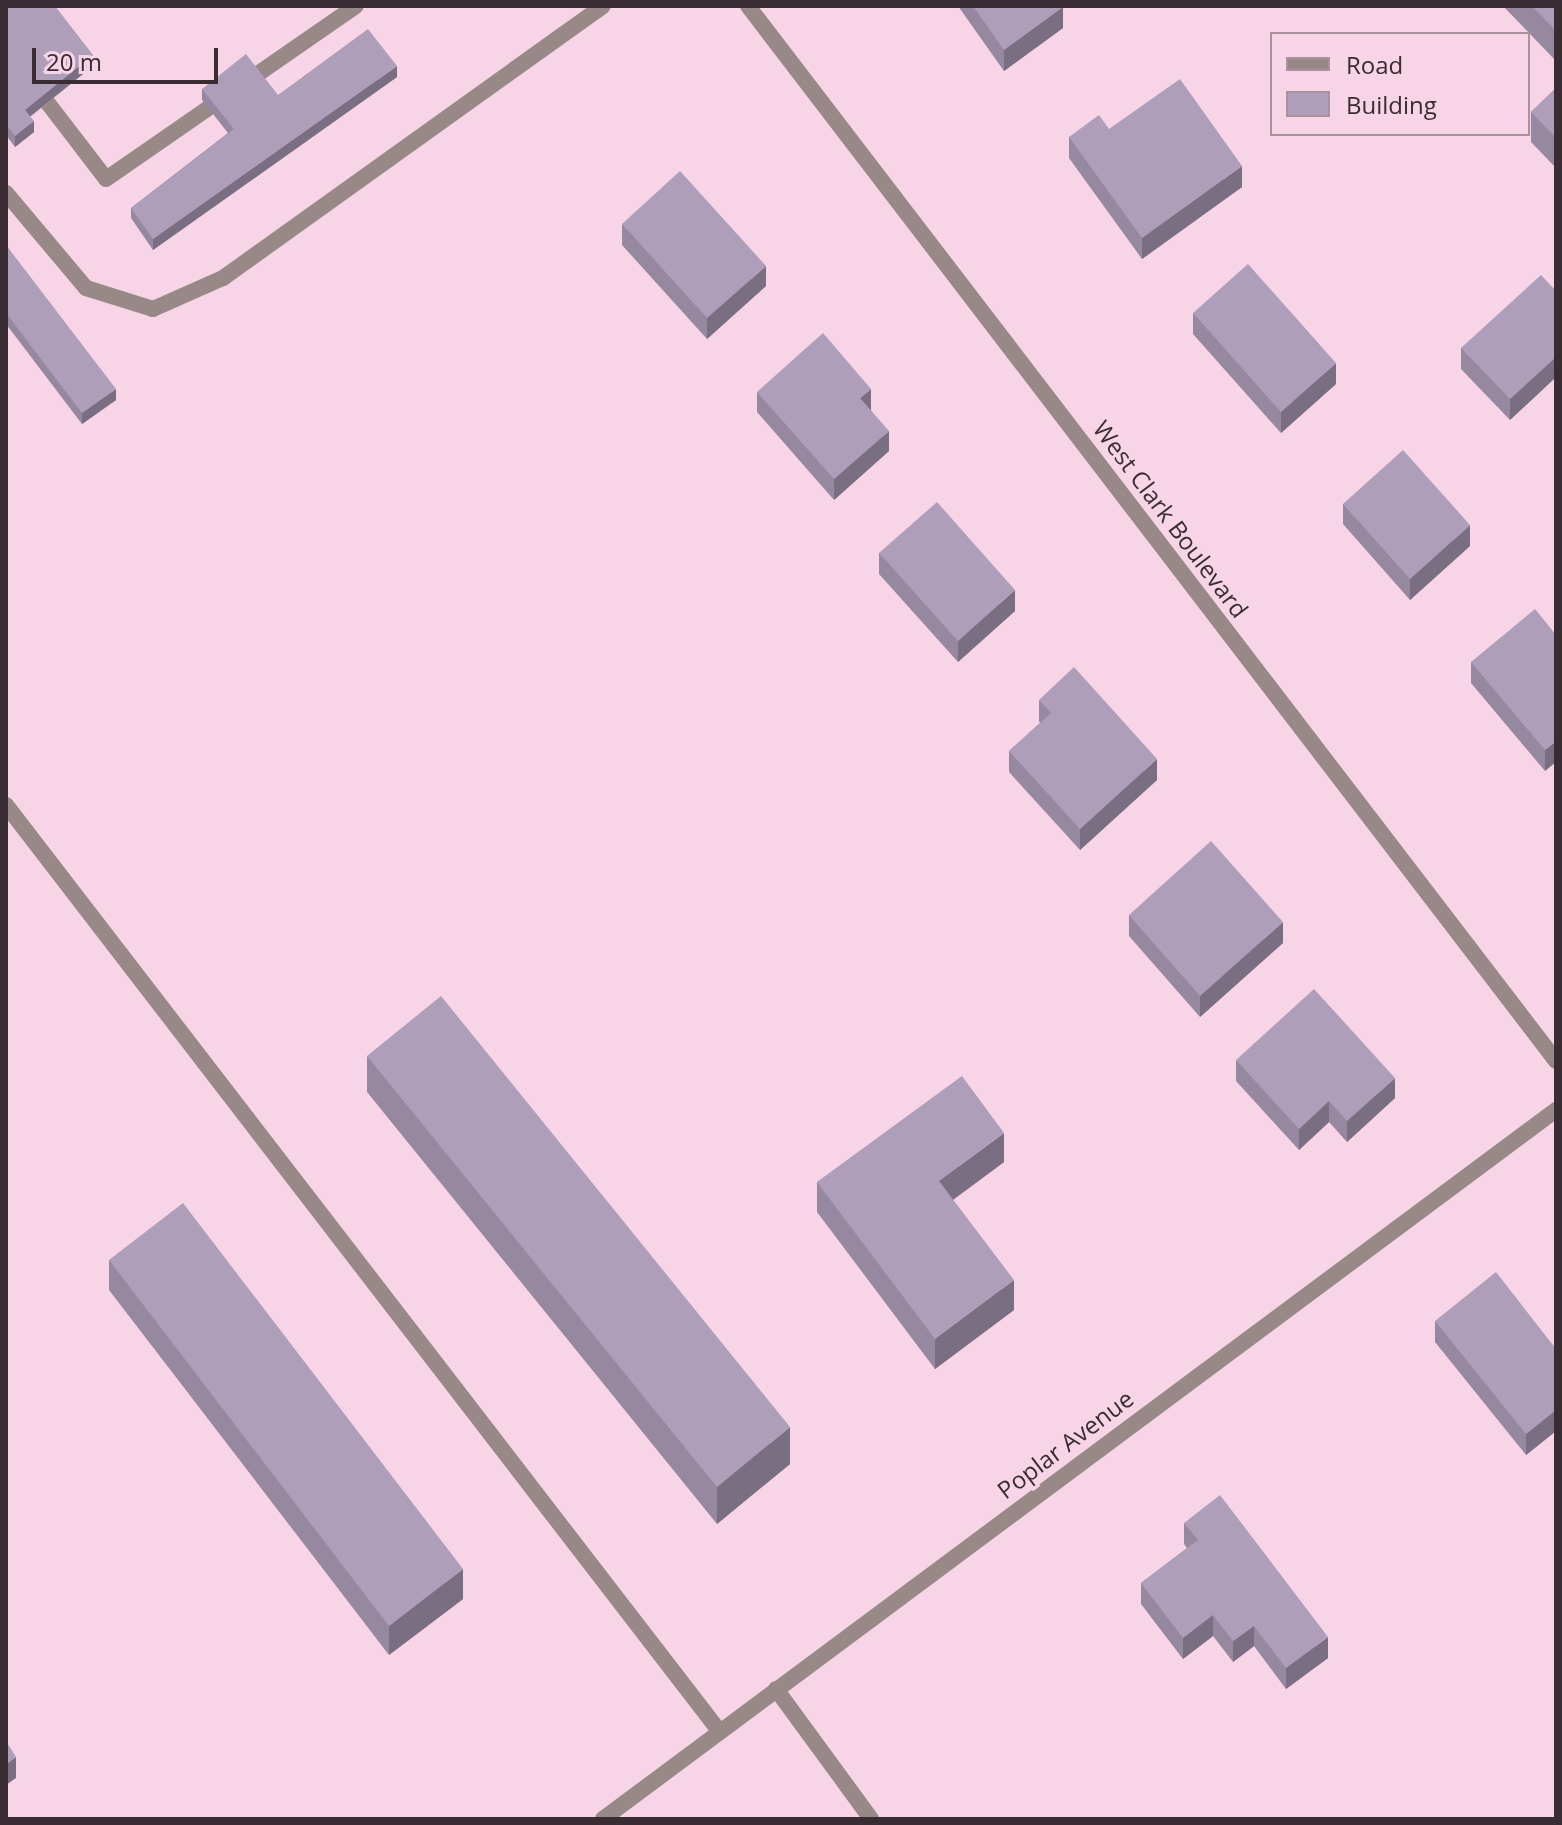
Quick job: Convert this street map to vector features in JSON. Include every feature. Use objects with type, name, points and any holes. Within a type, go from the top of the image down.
[{"type":"street","points":[[23,70],[106,179],[356,6]]},
{"type":"street","points":[[6,193],[86,288],[153,309],[223,278],[603,6]]},
{"type":"street","name":"West Clark Boulevard","points":[[748,6],[1556,1061]]},
{"type":"street","points":[[6,805],[720,1732]]},
{"type":"street","name":"Poplar Avenue","points":[[603,1819],[1556,1110]]},
{"type":"street","points":[[776,1689],[871,1819]]},
{"type":"building","points":[[6,6],[55,6],[93,55],[25,110],[34,121],[15,136],[6,124]]},
{"type":"building","points":[[973,6],[1063,6],[1063,7],[1004,50]]},
{"type":"building","points":[[1532,6],[1556,6],[1556,31]]},
{"type":"building","points":[[368,29],[397,66],[153,239],[131,208],[234,129],[202,89],[246,54],[278,95]]},
{"type":"building","points":[[1180,79],[1242,166],[1142,238],[1069,137],[1099,115],[1109,129]]},
{"type":"building","points":[[1556,88],[1556,138],[1531,112]]},
{"type":"building","points":[[680,171],[766,266],[707,318],[622,224]]},
{"type":"building","points":[[6,245],[116,389],[82,413],[6,313]]},
{"type":"building","points":[[1248,264],[1336,363],[1281,412],[1193,313]]},
{"type":"building","points":[[1541,275],[1556,291],[1556,357],[1510,399],[1461,348]]},
{"type":"building","points":[[823,333],[871,389],[860,398],[889,431],[834,479],[757,392]]},
{"type":"building","points":[[1403,450],[1470,525],[1410,579],[1343,504]]},
{"type":"building","points":[[937,502],[1015,590],[958,641],[879,553]]},
{"type":"building","points":[[1535,609],[1556,635],[1556,741],[1545,750],[1471,662]]},
{"type":"building","points":[[1074,667],[1157,759],[1080,829],[1009,751],[1051,713],[1039,700]]},
{"type":"building","points":[[1211,841],[1283,922],[1200,996],[1129,915]]},
{"type":"building","points":[[1314,989],[1395,1078],[1347,1121],[1329,1101],[1299,1129],[1236,1060]]},
{"type":"building","points":[[441,996],[790,1427],[717,1487],[367,1056]]},
{"type":"building","points":[[962,1076],[1004,1133],[939,1181],[1014,1280],[935,1339],[817,1182]]},
{"type":"building","points":[[183,1203],[463,1569],[389,1626],[109,1260]]},
{"type":"building","points":[[1496,1272],[1556,1349],[1556,1410],[1526,1434],[1435,1321]]},
{"type":"building","points":[[1220,1495],[1328,1637],[1286,1668],[1254,1626],[1233,1641],[1213,1615],[1183,1638],[1141,1583],[1198,1540],[1184,1523]]},
{"type":"building","points":[[6,1741],[16,1757],[6,1764]]}]
